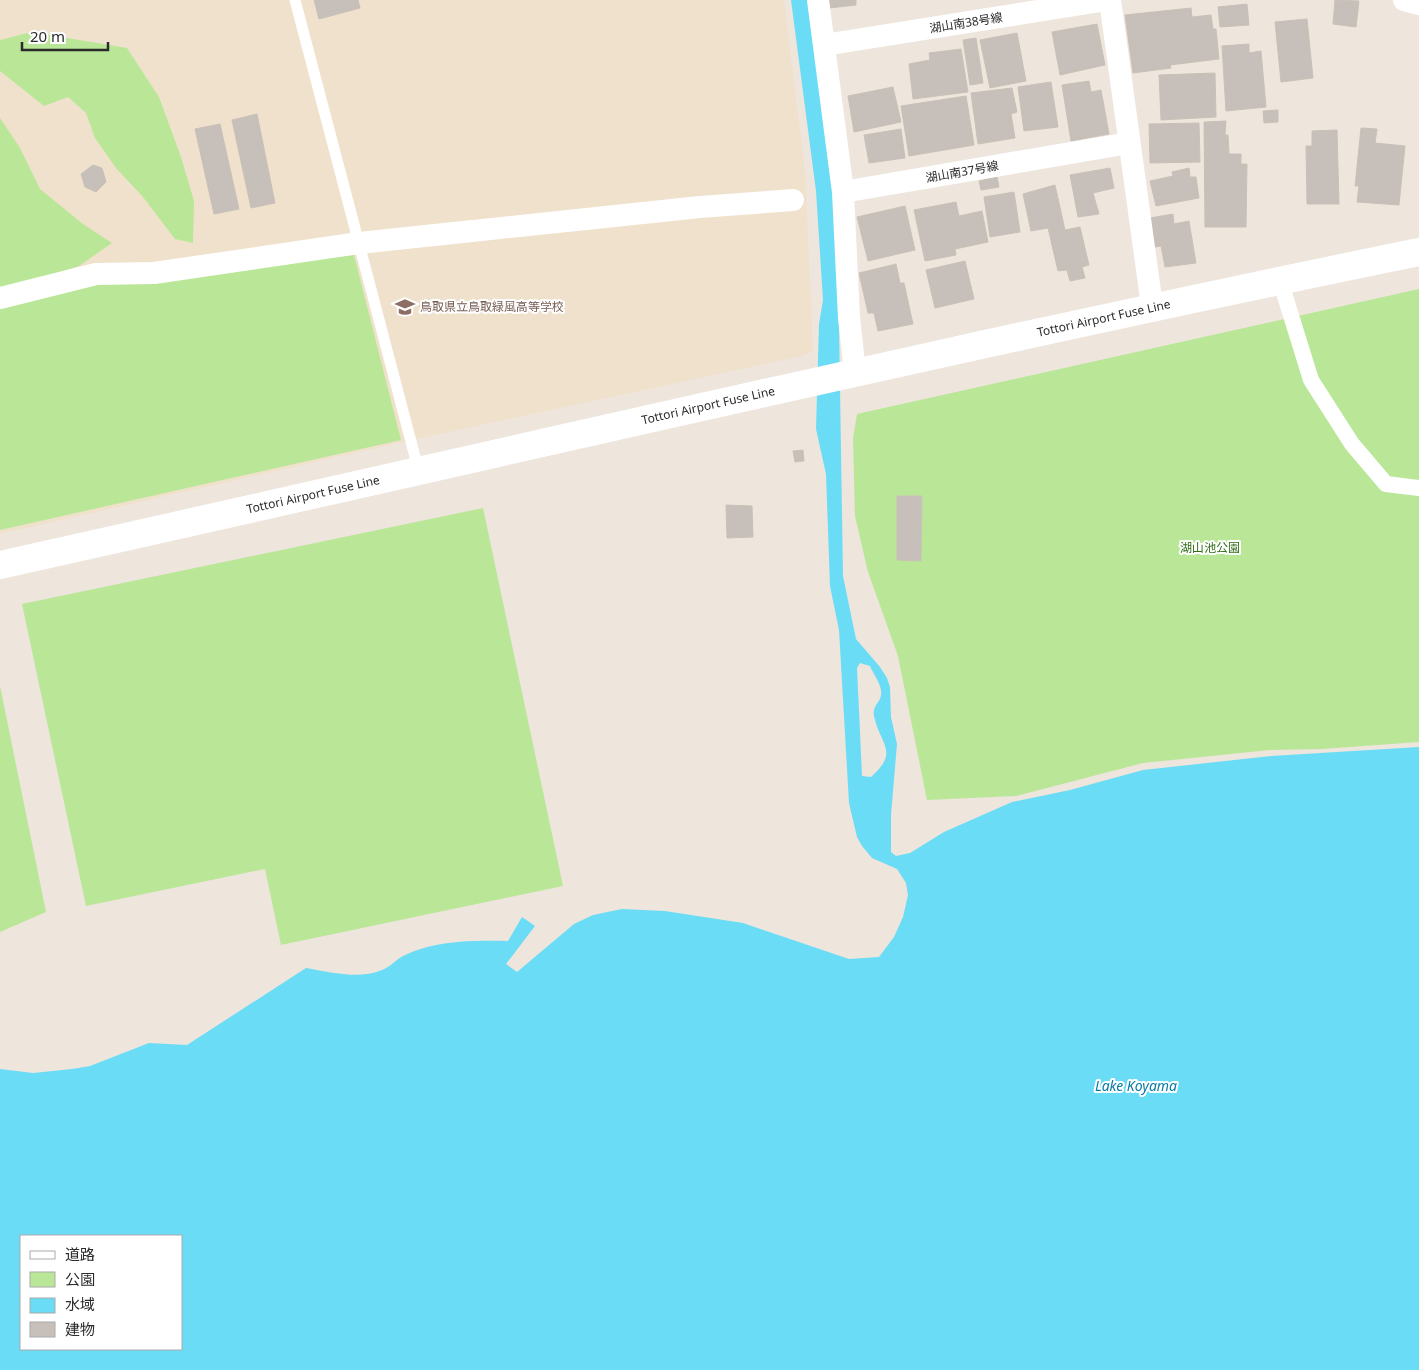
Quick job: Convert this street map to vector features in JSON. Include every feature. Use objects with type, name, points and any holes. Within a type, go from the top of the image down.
[{"type":"main road","name":"Tottori Airport Fuse Line","points":[[0,565],[1152,306],[1419,252]]},
{"type":"street","points":[[818,0],[844,192],[849,318],[855,372]]},
{"type":"street","points":[[1109,0],[1152,306]]},
{"type":"street","name":"湖山南38号線","points":[[824,45],[1109,0]]},
{"type":"street","points":[[1404,0],[1419,4]]},
{"type":"street","name":"湖山南37号線","points":[[844,192],[1129,143]]},
{"type":"street","points":[[0,298],[96,274],[154,273],[359,243],[700,207],[793,200]]},
{"type":"street","points":[[1280,280],[1310,380],[1352,444],[1386,484],[1419,488]]},
{"type":"lane","points":[[295,0],[419,472]]},
{"type":"shaded area","name":"鳥取県立鳥取緑風高等学校","points":[[0,0],[784,0],[805,171],[813,351],[802,356],[421,438],[0,534]]},
{"type":"green space","points":[[31,32],[127,48],[159,97],[181,157],[194,201],[193,243],[175,239],[143,197],[116,168],[95,138],[86,113],[68,97],[44,106],[0,71],[0,40]]},
{"type":"green space","points":[[0,118],[20,148],[40,189],[83,224],[112,243],[79,266],[0,291]]},
{"type":"green space","points":[[354,255],[401,440],[0,530],[0,305],[65,287]]},
{"type":"green space","name":"湖山池公園","points":[[1419,289],[1419,742],[1322,749],[1270,750],[1143,763],[1016,796],[927,800],[898,656],[868,572],[855,516],[853,439],[857,414]]},
{"type":"green space","points":[[483,508],[563,886],[281,945],[265,869],[86,906],[22,604]]},
{"type":"green space","points":[[0,686],[46,912],[0,932]]},
{"type":"water","name":"Lake Koyama","points":[[791,0],[810,0],[834,176],[839,325],[843,576],[856,639],[880,667],[890,687],[891,717],[897,744],[891,815],[891,852],[896,856],[910,853],[944,832],[1012,802],[1070,790],[1143,770],[1271,756],[1419,747],[1419,1370],[0,1370],[0,1069],[33,1073],[72,1069],[90,1066],[149,1043],[187,1045],[306,968],[354,975],[373,973],[385,969],[405,955],[430,946],[469,941],[508,941],[522,917],[535,926],[506,964],[517,972],[574,924],[593,915],[622,909],[665,911],[743,923],[849,959],[879,957],[894,937],[903,917],[908,895],[906,883],[897,869],[872,858],[862,846],[857,837],[849,803],[839,630],[830,586],[826,474],[816,429],[819,324],[823,300],[816,191]],"holes":[[[860,663],[870,666],[881,691],[874,716],[886,748],[885,761],[871,777],[862,776],[857,668]]]},
{"type":"building","points":[[314,0],[358,0],[360,8],[319,19]]},
{"type":"building","points":[[828,0],[856,0],[856,5],[830,8]]},
{"type":"building","points":[[1335,0],[1359,1],[1356,27],[1333,24]]},
{"type":"building","points":[[1247,4],[1249,25],[1220,27],[1218,7]]},
{"type":"building","points":[[1191,8],[1192,17],[1211,15],[1213,29],[1216,29],[1219,59],[1170,65],[1171,68],[1133,73],[1125,15]]},
{"type":"building","points":[[1307,19],[1313,78],[1281,82],[1275,22]]},
{"type":"building","points":[[1097,24],[1105,65],[1060,75],[1052,32]]},
{"type":"building","points":[[1017,33],[1026,81],[990,88],[980,40]]},
{"type":"building","points":[[976,38],[983,83],[970,85],[963,40]]},
{"type":"building","points":[[1249,44],[1249,53],[1261,51],[1266,107],[1226,111],[1222,46]]},
{"type":"building","points":[[961,49],[968,92],[913,99],[909,64],[930,60],[929,53]]},
{"type":"building","points":[[1215,73],[1216,117],[1161,120],[1159,75]]},
{"type":"building","points":[[1089,81],[1091,92],[1101,90],[1109,134],[1071,141],[1062,85]]},
{"type":"building","points":[[1051,82],[1058,127],[1024,131],[1018,87]]},
{"type":"building","points":[[893,87],[901,122],[854,132],[848,96]]},
{"type":"building","points":[[1012,88],[1017,112],[1011,114],[1015,138],[978,144],[971,93]]},
{"type":"building","points":[[966,96],[974,145],[909,156],[901,106]]},
{"type":"building","points":[[1278,110],[1278,122],[1264,123],[1263,111]]},
{"type":"building","points":[[257,114],[275,203],[251,208],[232,120]]},
{"type":"building","points":[[1226,121],[1225,135],[1228,135],[1229,154],[1241,154],[1241,164],[1247,164],[1246,227],[1205,227],[1204,122]]},
{"type":"building","points":[[1199,123],[1200,162],[1150,163],[1149,124]]},
{"type":"building","points":[[220,124],[239,209],[214,214],[195,129]]},
{"type":"building","points":[[1361,128],[1377,129],[1375,143],[1405,146],[1399,205],[1357,202],[1359,186],[1355,186]]},
{"type":"building","points":[[901,129],[905,158],[869,163],[864,135]]},
{"type":"building","points":[[1337,130],[1339,204],[1307,204],[1306,146],[1312,146],[1312,131]]},
{"type":"building","points":[[93,165],[102,168],[106,182],[96,192],[85,187],[81,174]]},
{"type":"building","points":[[1110,168],[1114,188],[1093,193],[1099,214],[1078,217],[1070,175]]},
{"type":"building","points":[[1189,168],[1190,177],[1196,177],[1199,198],[1156,206],[1150,181],[1173,176],[1172,172]]},
{"type":"building","points":[[997,177],[999,187],[981,190],[979,181]]},
{"type":"building","points":[[1055,185],[1065,230],[1080,227],[1089,265],[1082,267],[1085,278],[1070,281],[1067,270],[1058,271],[1048,228],[1031,231],[1023,194]]},
{"type":"building","points":[[1014,192],[1020,232],[990,237],[984,197]]},
{"type":"building","points":[[956,202],[959,216],[982,211],[988,242],[955,249],[956,255],[925,261],[914,210]]},
{"type":"building","points":[[905,206],[915,250],[868,261],[857,217]]},
{"type":"building","points":[[1173,214],[1174,224],[1189,221],[1196,263],[1165,267],[1161,246],[1155,247],[1150,218]]},
{"type":"building","points":[[965,261],[974,299],[935,308],[926,270]]},
{"type":"building","points":[[896,264],[900,283],[904,283],[913,324],[878,331],[874,313],[868,313],[859,273]]},
{"type":"building","points":[[803,450],[804,461],[795,462],[793,451]]},
{"type":"building","points":[[897,496],[922,496],[921,561],[897,560]]},
{"type":"building","points":[[726,505],[752,506],[753,537],[727,538]]},
{"type":"place","name":"鳥取県立鳥取緑風高等学校","points":[[405,307]]}]
